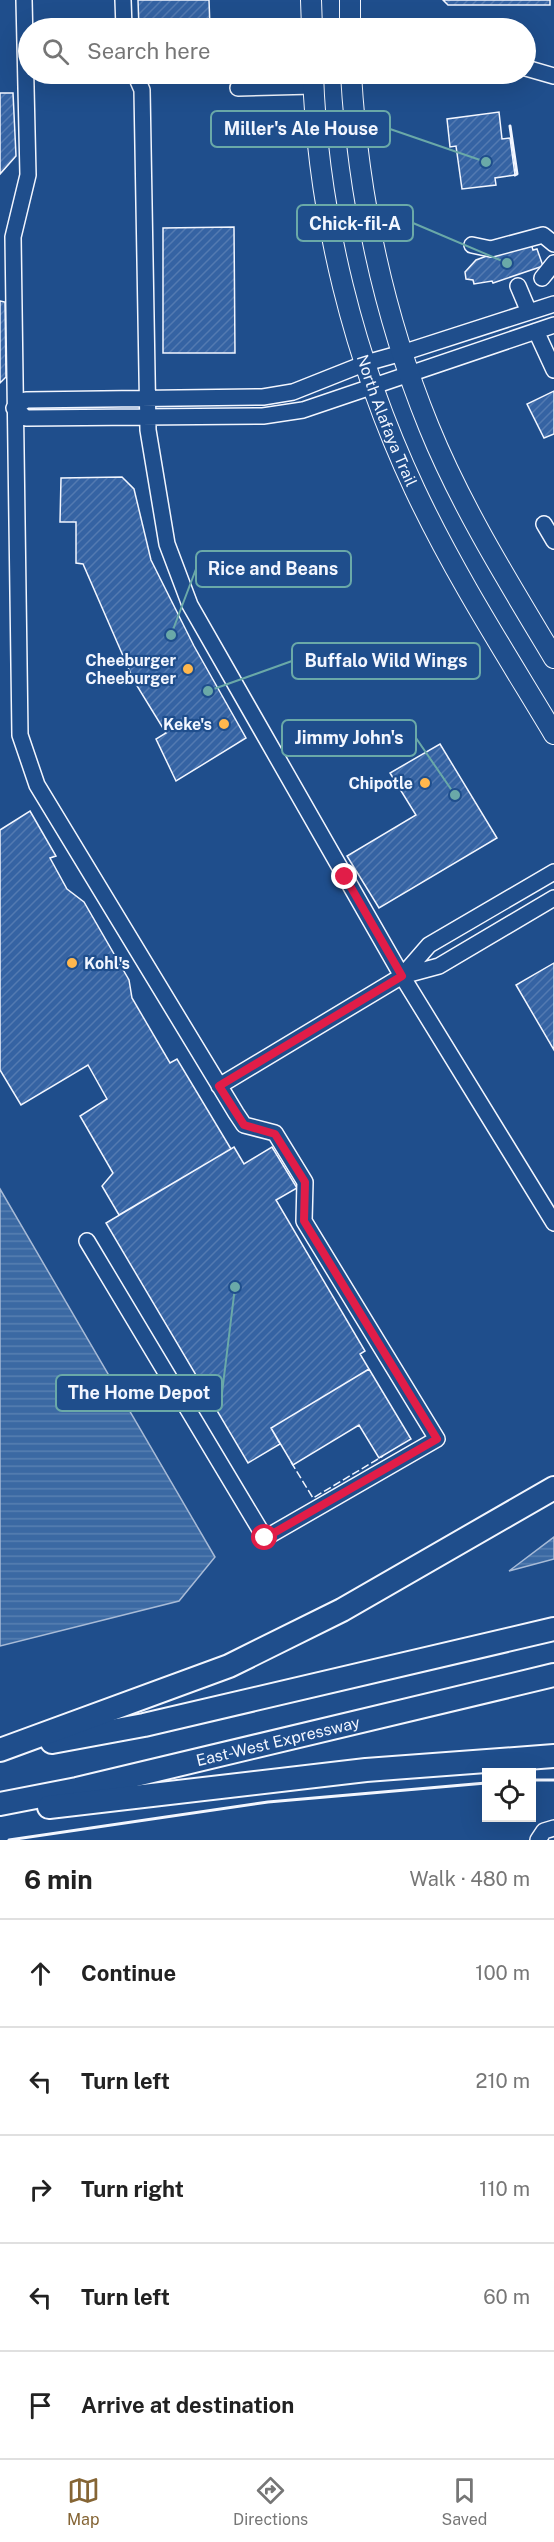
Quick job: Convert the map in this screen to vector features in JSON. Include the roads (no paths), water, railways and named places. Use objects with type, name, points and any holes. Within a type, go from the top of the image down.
[{"type":"highway","points":[[0,1751],[229,1666],[342,1610],[554,1488]]},
{"type":"highway","points":[[0,1751],[144,1725],[554,1629]]},
{"type":"highway","name":"East-West Expressway","points":[[0,1804],[77,1789],[554,1675]]},
{"type":"highway","points":[[0,1809],[59,1807],[366,1770],[554,1756]]},
{"type":"main road","points":[[311,0],[312,18]]},
{"type":"main road","points":[[350,0],[350,18]]},
{"type":"main road","name":"North Alafaya Trail","points":[[313,84],[323,184],[337,264],[374,386],[414,489],[439,538],[554,734]]},
{"type":"main road","points":[[352,84],[358,156],[367,210],[387,302],[402,353],[429,427],[475,524],[554,658]]},
{"type":"street","points":[[24,0],[24,18]]},
{"type":"street","points":[[123,0],[124,18]]},
{"type":"street","points":[[536,71],[554,76]]},
{"type":"street","points":[[26,84],[28,174],[13,237],[20,735],[37,785],[219,1086],[244,1125],[275,1134],[305,1182],[304,1221],[437,1439],[265,1538],[87,1240]]},
{"type":"street","points":[[139,84],[142,90],[148,430],[167,544],[190,605],[402,976],[554,1223]]},
{"type":"street","points":[[238,88],[276,84]]},
{"type":"street","points":[[472,245],[491,249],[543,235],[554,244]]},
{"type":"street","points":[[542,278],[554,263]]},
{"type":"street","points":[[518,286],[529,312]]},
{"type":"street","points":[[14,408],[26,400],[263,397],[293,392],[366,363],[554,304]]},
{"type":"street","points":[[14,408],[26,418],[263,416],[303,410],[554,325]]},
{"type":"street","points":[[536,331],[554,370]]},
{"type":"street","points":[[544,524],[554,541]]},
{"type":"street","points":[[402,976],[429,945],[554,872]]},
{"type":"street","points":[[219,1086],[402,976],[439,966],[554,898]]},
{"type":"street","points":[[538,1840],[544,1831],[554,1828]]},
{"type":"water","points":[[0,1189],[215,1557],[179,1601],[0,1646]]},
{"type":"water","points":[[554,1537],[554,1559],[509,1571]]},
{"type":"place","name":"Miller's Ale House","points":[[486,162]]},
{"type":"place","name":"Chick-fil-A","points":[[507,263]]},
{"type":"place","name":"Rice and Beans","points":[[171,635]]},
{"type":"place","name":"Cheeburger Cheeburger","points":[[188,669]]},
{"type":"place","name":"Buffalo Wild Wings","points":[[208,691]]},
{"type":"place","name":"Keke's","points":[[224,724]]},
{"type":"place","name":"Chipotle","points":[[425,783]]},
{"type":"place","name":"Jimmy John's","points":[[455,795]]},
{"type":"place","name":"Kohl's","points":[[72,963]]},
{"type":"place","name":"The Home Depot","points":[[235,1287]]}]
